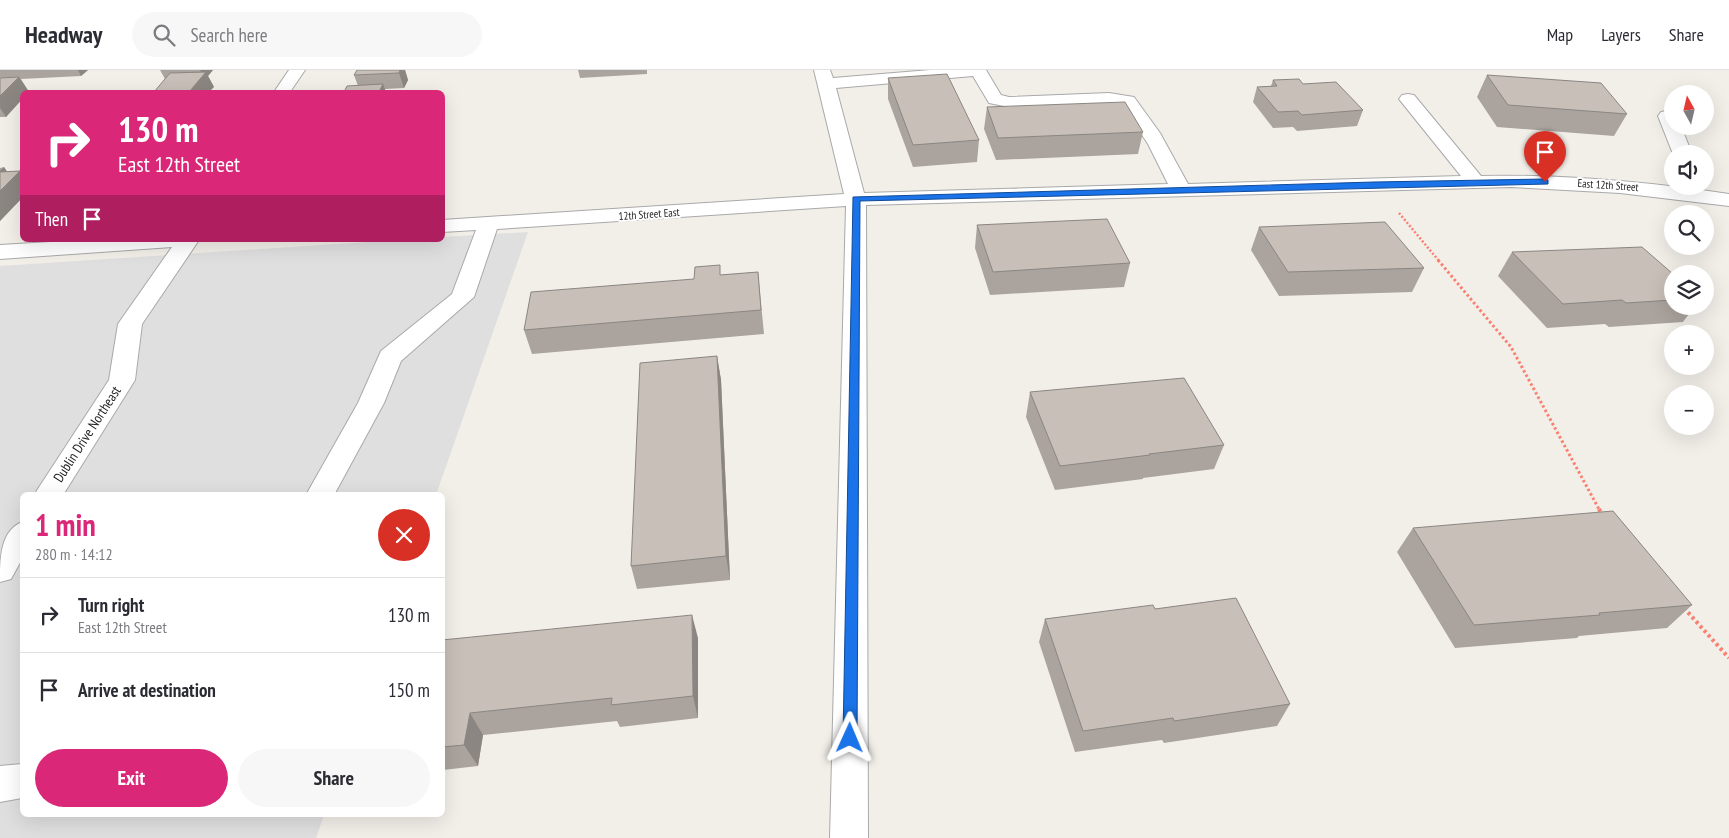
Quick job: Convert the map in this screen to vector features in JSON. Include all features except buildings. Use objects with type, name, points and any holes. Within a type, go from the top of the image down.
[{"type":"street","points":[[283,90],[297,70]]},
{"type":"street","points":[[849,838],[856,199],[824,77],[978,70],[995,99],[1009,102],[1109,98],[1128,101],[1167,160],[1182,190]]},
{"type":"street","points":[[1408,99],[1476,182]]},
{"type":"street","name":"East 12th Street","points":[[856,199],[1476,182],[1580,182],[1664,189]]},
{"type":"street","name":"East 12th Street","points":[[1712,195],[1729,200]]},
{"type":"street","name":"12th Street East","points":[[445,226],[856,199]]},
{"type":"street","points":[[322,492],[371,403],[390,357],[462,297],[489,223]]},
{"type":"street","points":[[0,252],[155,242]]},
{"type":"street","name":"Dublin Drive Northeast","points":[[50,492],[122,380],[130,324],[185,242]]},
{"type":"street","points":[[0,570],[20,537]]},
{"type":"street","points":[[0,784],[20,781]]},
{"type":"path","points":[[1374,184],[1511,347],[1606,520]]},
{"type":"path","points":[[1684,607],[1729,658]]},
{"type":"shaded area","points":[[528,232],[437,492],[20,492],[20,817],[323,817],[316,838],[0,838],[0,266],[367,242],[445,242],[445,237]]},
{"type":"route","points":[[850,738],[856,199],[1374,184],[1545,182]]}]
